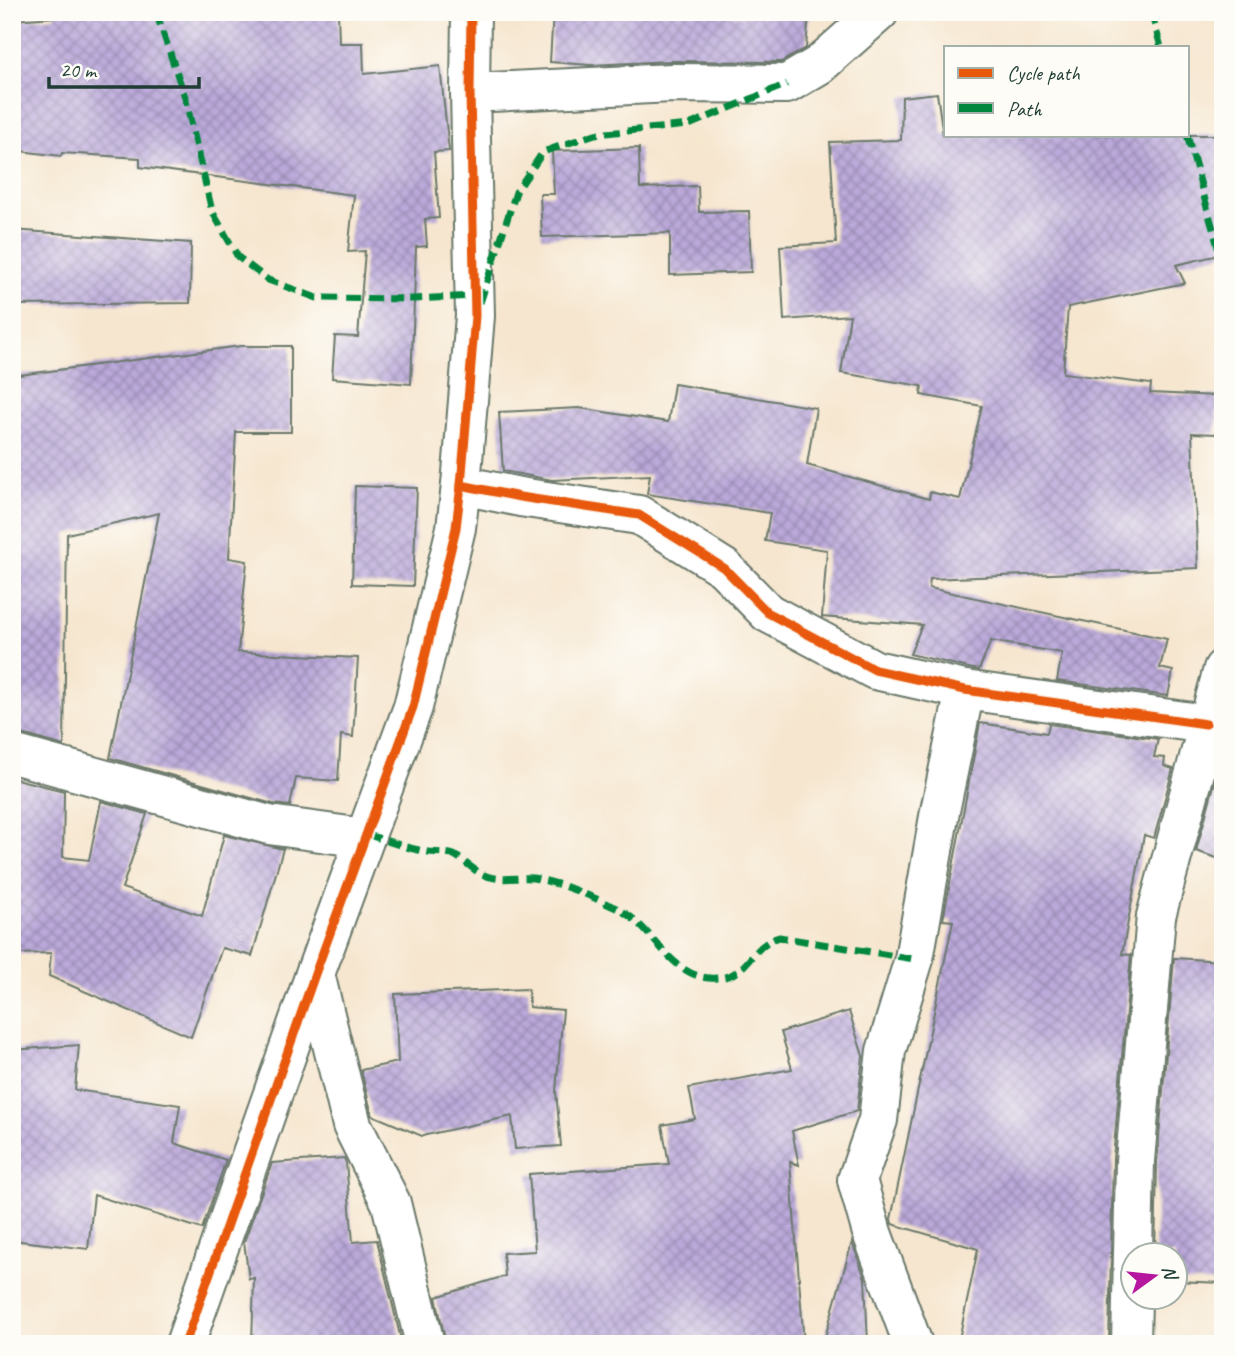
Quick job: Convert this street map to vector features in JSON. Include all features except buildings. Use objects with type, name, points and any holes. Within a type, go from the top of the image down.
[{"type":"street","points":[[185,1344],[315,974],[413,707],[456,528],[475,316],[471,12]]},
{"type":"street","points":[[470,93],[672,83],[787,84],[820,65],[879,12]]},
{"type":"street","points":[[461,485],[520,497],[639,514],[724,568],[768,613],[875,670],[965,690],[1206,724]]},
{"type":"street","points":[[1131,1344],[1135,1161],[1156,916],[1223,668]]},
{"type":"street","points":[[913,1344],[872,1233],[857,1180],[878,1120],[886,1051],[914,959],[965,690]]},
{"type":"street","points":[[12,756],[269,825],[364,838]]},
{"type":"street","points":[[315,974],[352,1125],[391,1203],[425,1344]]},
{"type":"marked path","points":[[156,12],[185,97],[212,211],[238,257],[268,280],[317,298],[414,299],[475,296]]},
{"type":"marked path","points":[[1151,12],[1161,46]]},
{"type":"marked path","points":[[480,303],[516,192],[543,152],[595,134],[689,125],[787,84]]},
{"type":"marked path","points":[[1187,136],[1223,265]]},
{"type":"marked path","points":[[366,834],[428,852],[454,855],[489,877],[543,880],[598,900],[630,916],[672,959],[695,975],[709,978],[733,974],[768,941],[779,937],[914,959]]},
{"type":"cycle path","points":[[185,1344],[315,974],[413,707],[456,528],[475,316],[471,12]]},
{"type":"cycle path","points":[[461,485],[639,515],[724,568],[768,613],[875,670],[965,690],[1206,724]]}]
